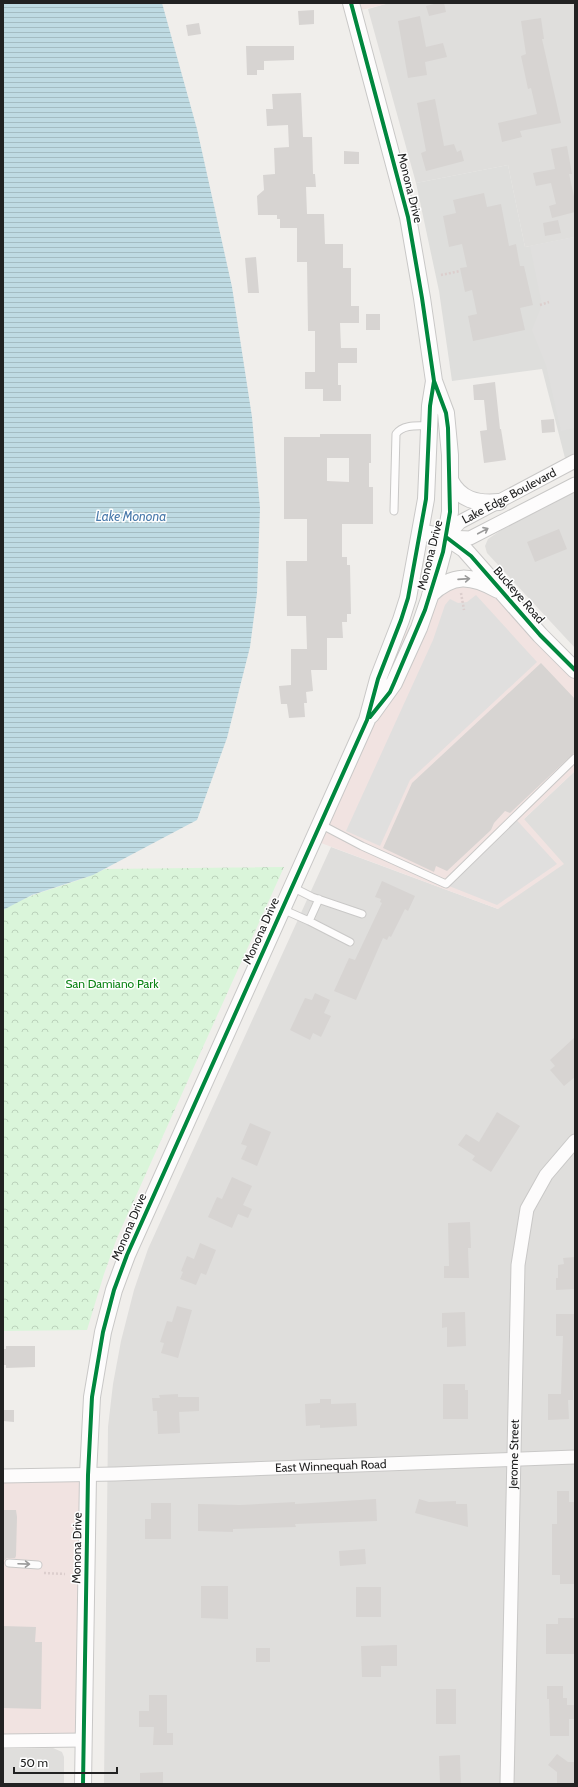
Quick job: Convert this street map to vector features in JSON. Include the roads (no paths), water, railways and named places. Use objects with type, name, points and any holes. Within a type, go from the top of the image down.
[{"type":"street","name":"Monona Drive","points":[[351,3],[408,217],[434,381],[446,413],[450,480],[450,512],[442,557],[419,628],[394,683],[386,696],[367,720]]},
{"type":"street","name":"Monona Drive","points":[[83,1784],[88,1475],[92,1397],[96,1369],[114,1290],[127,1255],[367,720],[378,679],[408,598],[427,488],[434,381]]},
{"type":"street","name":"Lake Edge Boulevard","points":[[446,537],[460,522],[575,461]]},
{"type":"street","points":[[450,480],[455,489],[464,496],[482,502],[499,502]]},
{"type":"street","name":"Lake Edge Boulevard","points":[[446,537],[470,538],[575,484]]},
{"type":"street","name":"Buckeye Road","points":[[420,532],[446,537],[464,549],[540,635],[575,670]]},
{"type":"street","points":[[430,596],[442,584],[462,578],[471,578],[506,595]]},
{"type":"street","name":"Jerome Street","points":[[507,1784],[516,1303],[521,1235],[527,1210],[532,1198],[546,1175],[575,1141]]},
{"type":"street","name":"East Winnequah Road","points":[[3,1476],[88,1475],[513,1458],[575,1457]]},
{"type":"street","points":[[3,1741],[83,1740]]},
{"type":"lane","points":[[394,511],[396,434],[401,429],[407,427],[430,426]]},
{"type":"lane","points":[[320,824],[362,846],[446,884],[575,758]]},
{"type":"lane","points":[[292,887],[319,899],[362,914]]},
{"type":"lane","points":[[309,921],[319,899]]},
{"type":"lane","points":[[282,909],[350,942]]},
{"type":"lane","points":[[9,1564],[38,1565]]},
{"type":"water","name":"Lake Monona","points":[[3,3],[162,3],[197,129],[232,287],[252,417],[260,508],[257,593],[250,647],[227,738],[197,820],[93,875],[32,895],[3,910]]},
{"type":"park label","name":"San Damiano Park","points":[[112,984]]}]
